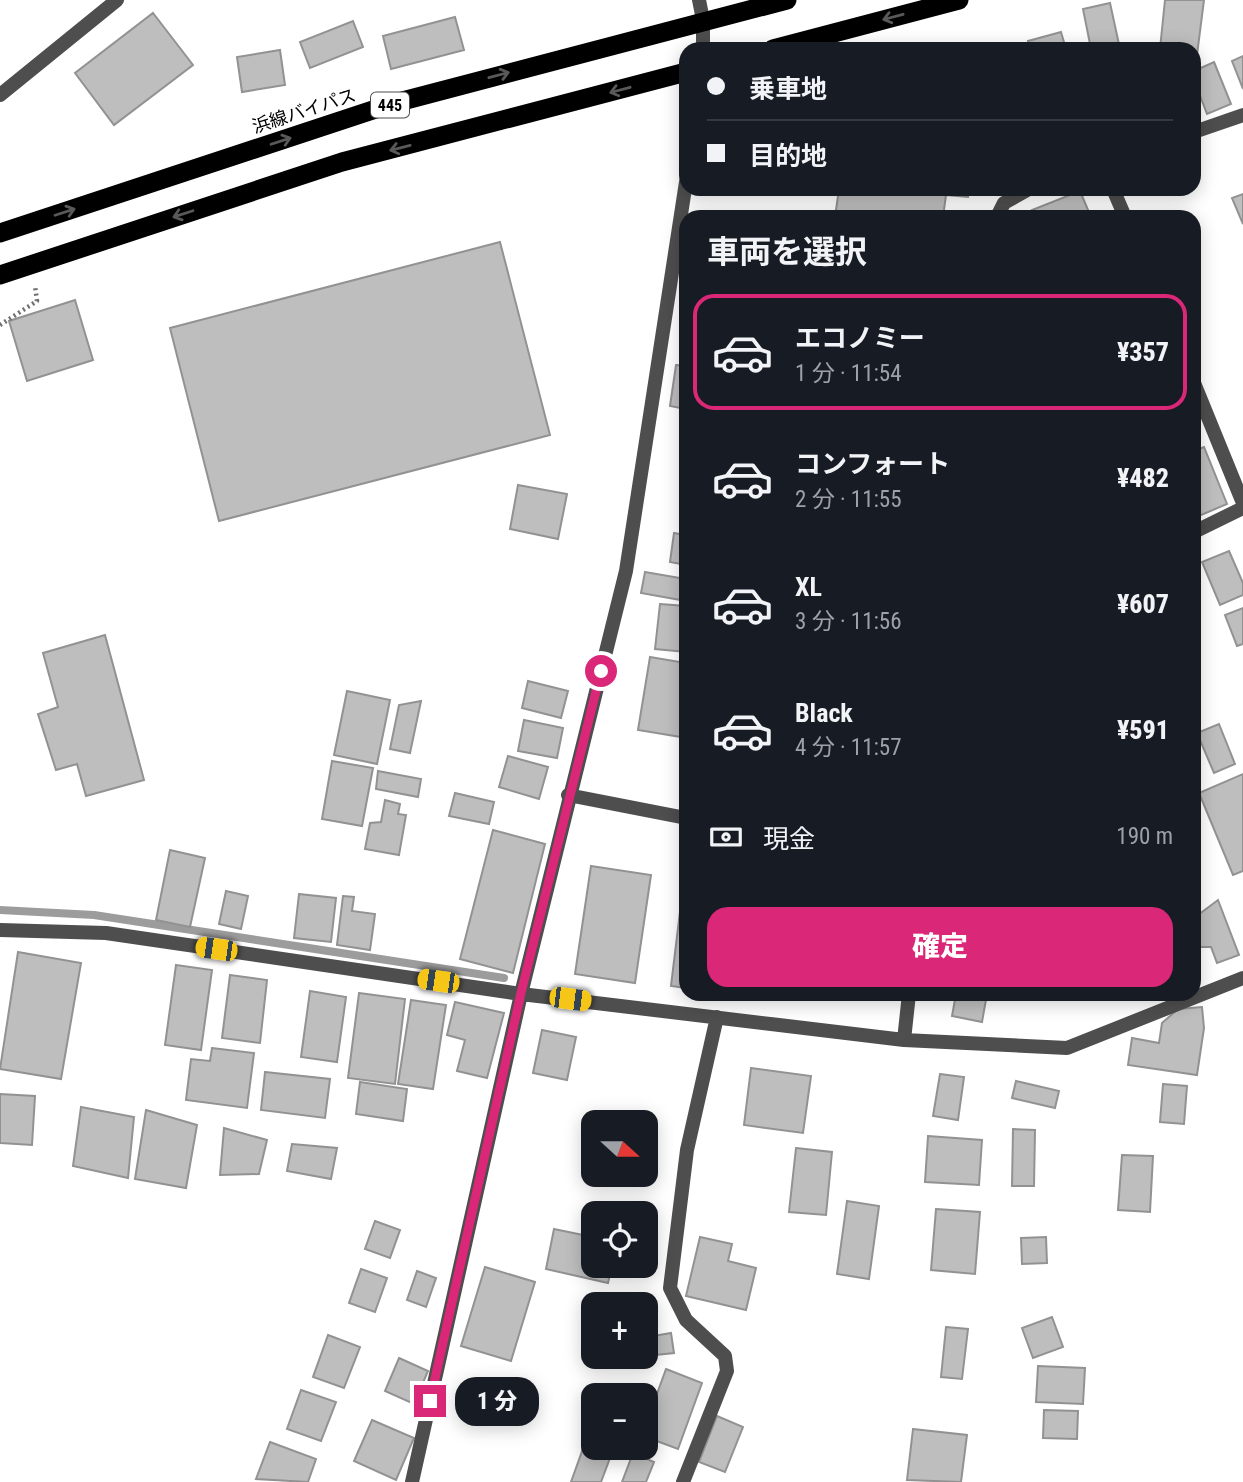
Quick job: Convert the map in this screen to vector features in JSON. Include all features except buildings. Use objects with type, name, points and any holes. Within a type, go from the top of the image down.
[{"type":"highway","name":"浜線バイパス","points":[[0,233],[391,104],[787,0]]},
{"type":"highway","points":[[800,42],[959,0]]},
{"type":"highway","points":[[0,275],[32,262],[342,162],[679,74]]},
{"type":"street","points":[[0,95],[117,0]]},
{"type":"street","points":[[699,0],[703,42]]},
{"type":"street","points":[[1201,130],[1243,115]]},
{"type":"street","points":[[1000,210],[1004,203],[1016,196]]},
{"type":"street","points":[[412,1482],[521,993],[568,795],[626,571],[679,265]]},
{"type":"street","points":[[1201,400],[1243,505],[1201,528]]},
{"type":"street","points":[[568,795],[679,817]]},
{"type":"street","points":[[0,930],[106,933],[521,993],[904,1040],[1067,1048],[1173,1001]]},
{"type":"street","points":[[1201,991],[1243,978]]},
{"type":"street","points":[[904,1040],[908,1001]]},
{"type":"street","points":[[683,1482],[727,1371],[725,1356],[685,1320],[670,1288],[687,1150],[717,1017]]},
{"type":"path","points":[[0,325],[37,301],[32,262]]},
{"type":"waterway","points":[[0,910],[94,915],[504,978]]},
{"type":"route","points":[[430,1401],[521,993],[568,795],[601,671]]}]
